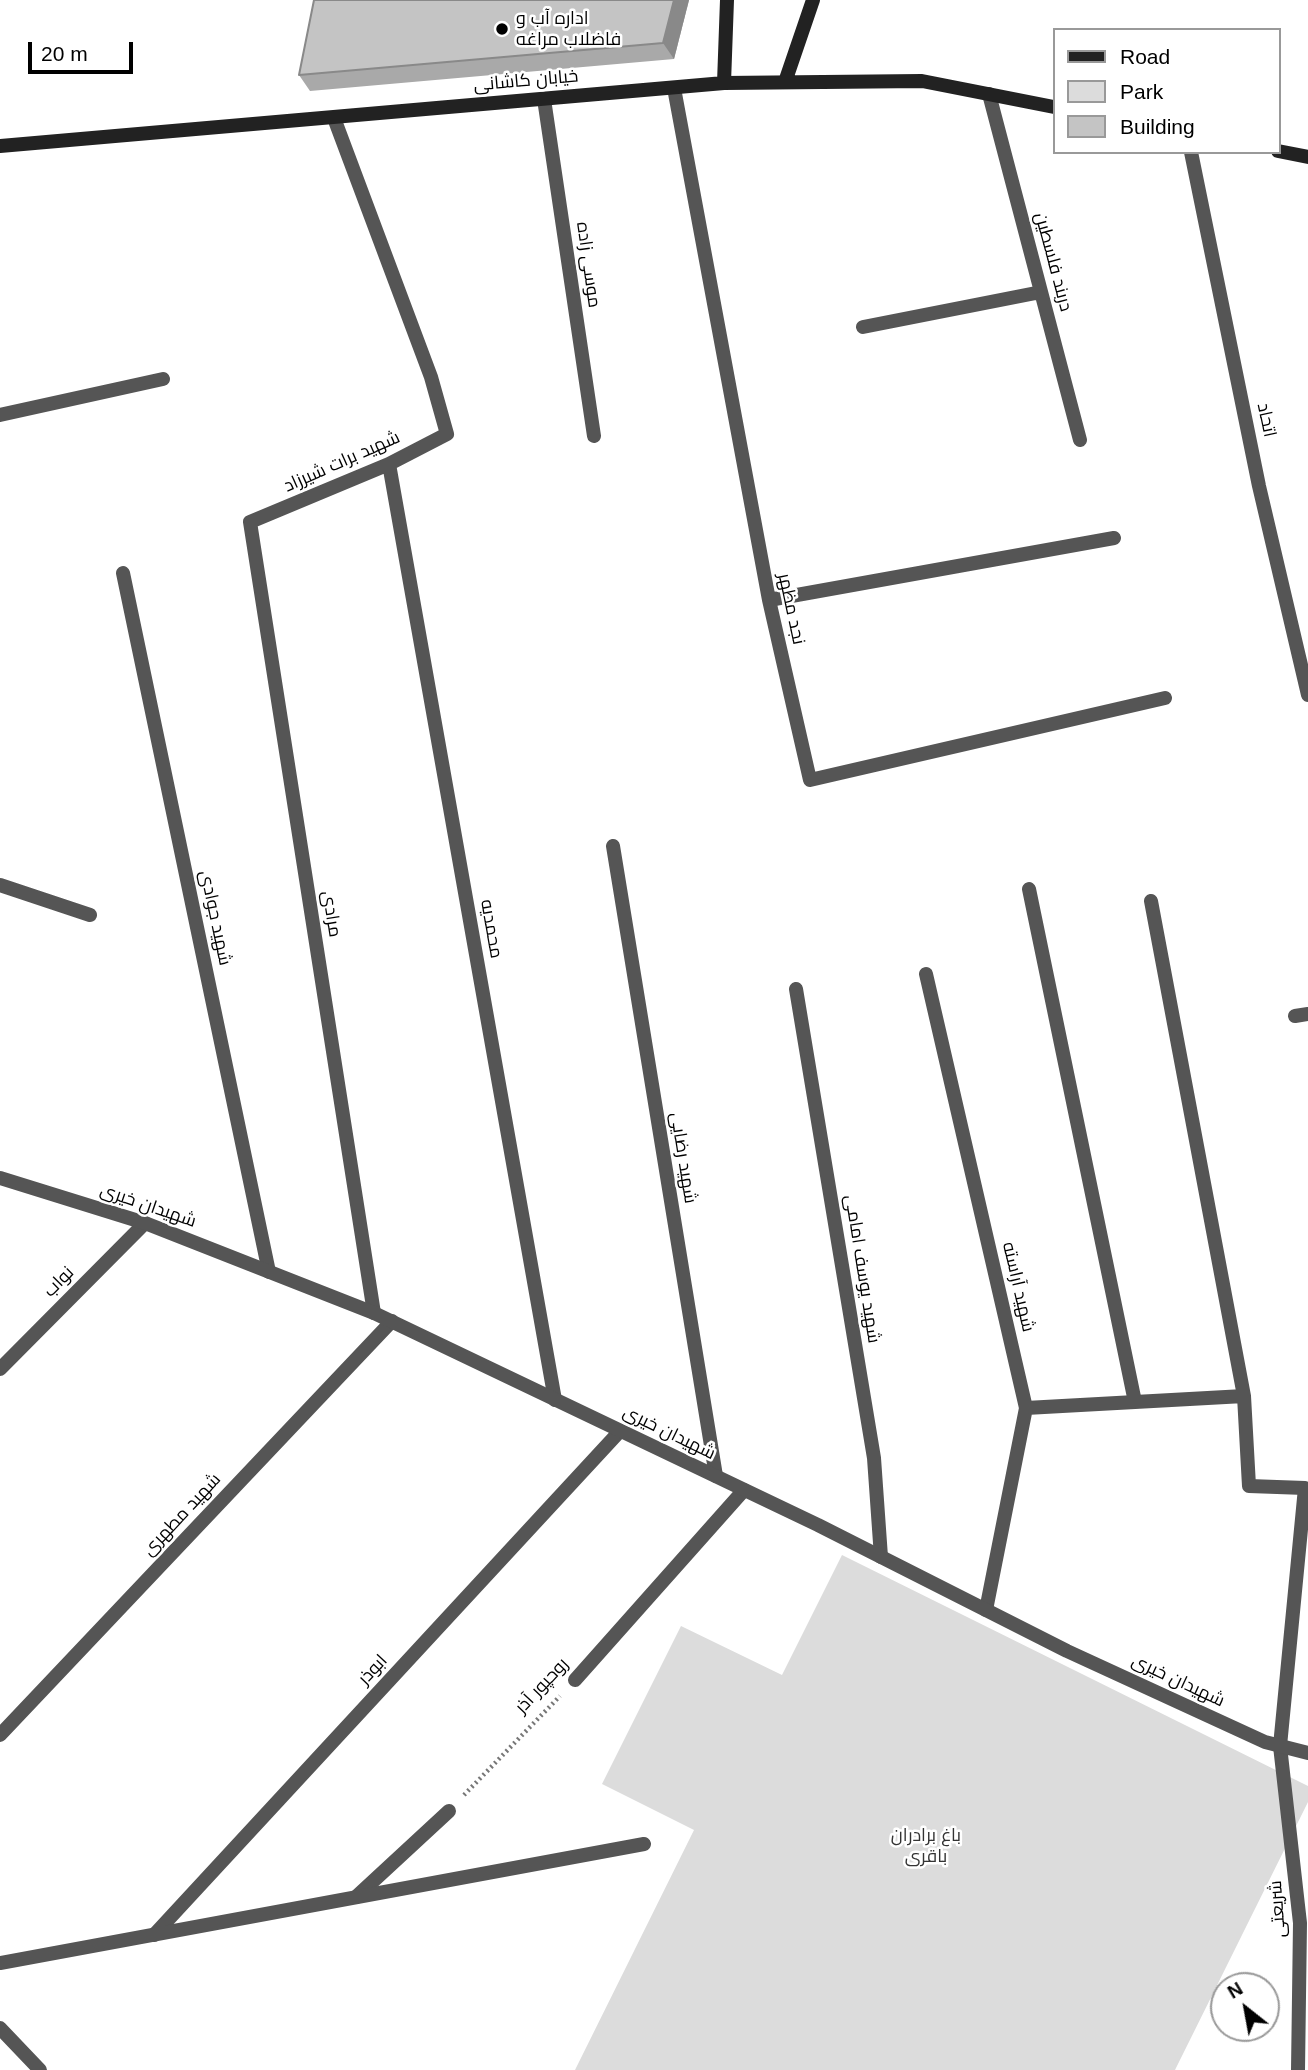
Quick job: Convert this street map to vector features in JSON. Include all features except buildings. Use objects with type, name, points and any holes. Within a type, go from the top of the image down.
[{"type":"street","points":[[724,83],[727,0]]},
{"type":"street","points":[[785,82],[813,0]]},
{"type":"street","name":"خیابان کاشانی","points":[[0,146],[724,83],[922,80],[1052,107]]},
{"type":"street","name":"نجد مظهر","points":[[674,88],[769,600],[810,780],[1165,698]]},
{"type":"street","name":"دربند فلسطین","points":[[989,94],[1080,440]]},
{"type":"street","name":"موسی زاده","points":[[544,99],[594,436]]},
{"type":"street","name":"شهید برات شیرزاد","points":[[250,522],[388,464],[447,434],[431,377],[334,118]]},
{"type":"street","points":[[1280,151],[1308,157]]},
{"type":"street","name":"اتحاد","points":[[1191,154],[1259,486],[1308,695]]},
{"type":"street","points":[[863,327],[1041,292]]},
{"type":"street","points":[[0,415],[163,379]]},
{"type":"street","name":"محمدیه","points":[[388,464],[555,1400]]},
{"type":"street","name":"مرادی","points":[[250,522],[374,1313]]},
{"type":"street","points":[[769,600],[1114,538]]},
{"type":"street","name":"شهید جوادی","points":[[123,573],[269,1272]]},
{"type":"street","name":"شهید رضایی","points":[[613,846],[716,1476]]},
{"type":"street","points":[[0,885],[90,915]]},
{"type":"street","points":[[1029,889],[1135,1402]]},
{"type":"street","points":[[1026,1408],[1244,1396],[1151,901]]},
{"type":"street","name":"شهید آراسته","points":[[926,974],[1026,1408],[986,1610]]},
{"type":"street","name":"شهید یوسف امامی","points":[[796,989],[874,1458],[881,1557]]},
{"type":"street","name":"شهیدان خیری","points":[[0,1178],[145,1223],[374,1313],[716,1476],[1067,1651],[1265,1742],[1308,1753]]},
{"type":"street","name":"نواب","points":[[0,1369],[145,1223]]},
{"type":"street","name":"شهید مطهری","points":[[0,1734],[392,1321]]},
{"type":"street","name":"شریعتی","points":[[1244,1396],[1249,1486],[1305,1488],[1280,1746],[1300,1923],[1298,2070]]},
{"type":"street","name":"ابوذر","points":[[155,1935],[620,1431]]},
{"type":"street","name":"روحپور آذر","points":[[575,1680],[744,1490]]},
{"type":"street","points":[[356,1897],[449,1811]]},
{"type":"street","points":[[0,1963],[645,1844]]},
{"type":"street","points":[[0,2028],[40,2070]]},
{"type":"path","name":"روحپور آذر","points":[[449,1811],[575,1680]]},
{"type":"green space","name":"باغ برادران باقری","points":[[842,1555],[1308,1786],[1308,1802],[1224,1972],[1210,1972],[1210,1999],[1175,2070],[575,2070],[694,1830],[602,1784],[681,1626],[782,1675]]},
{"type":"place","name":"اداره آب و فاضلاب مراغه","points":[[502,29]]}]
